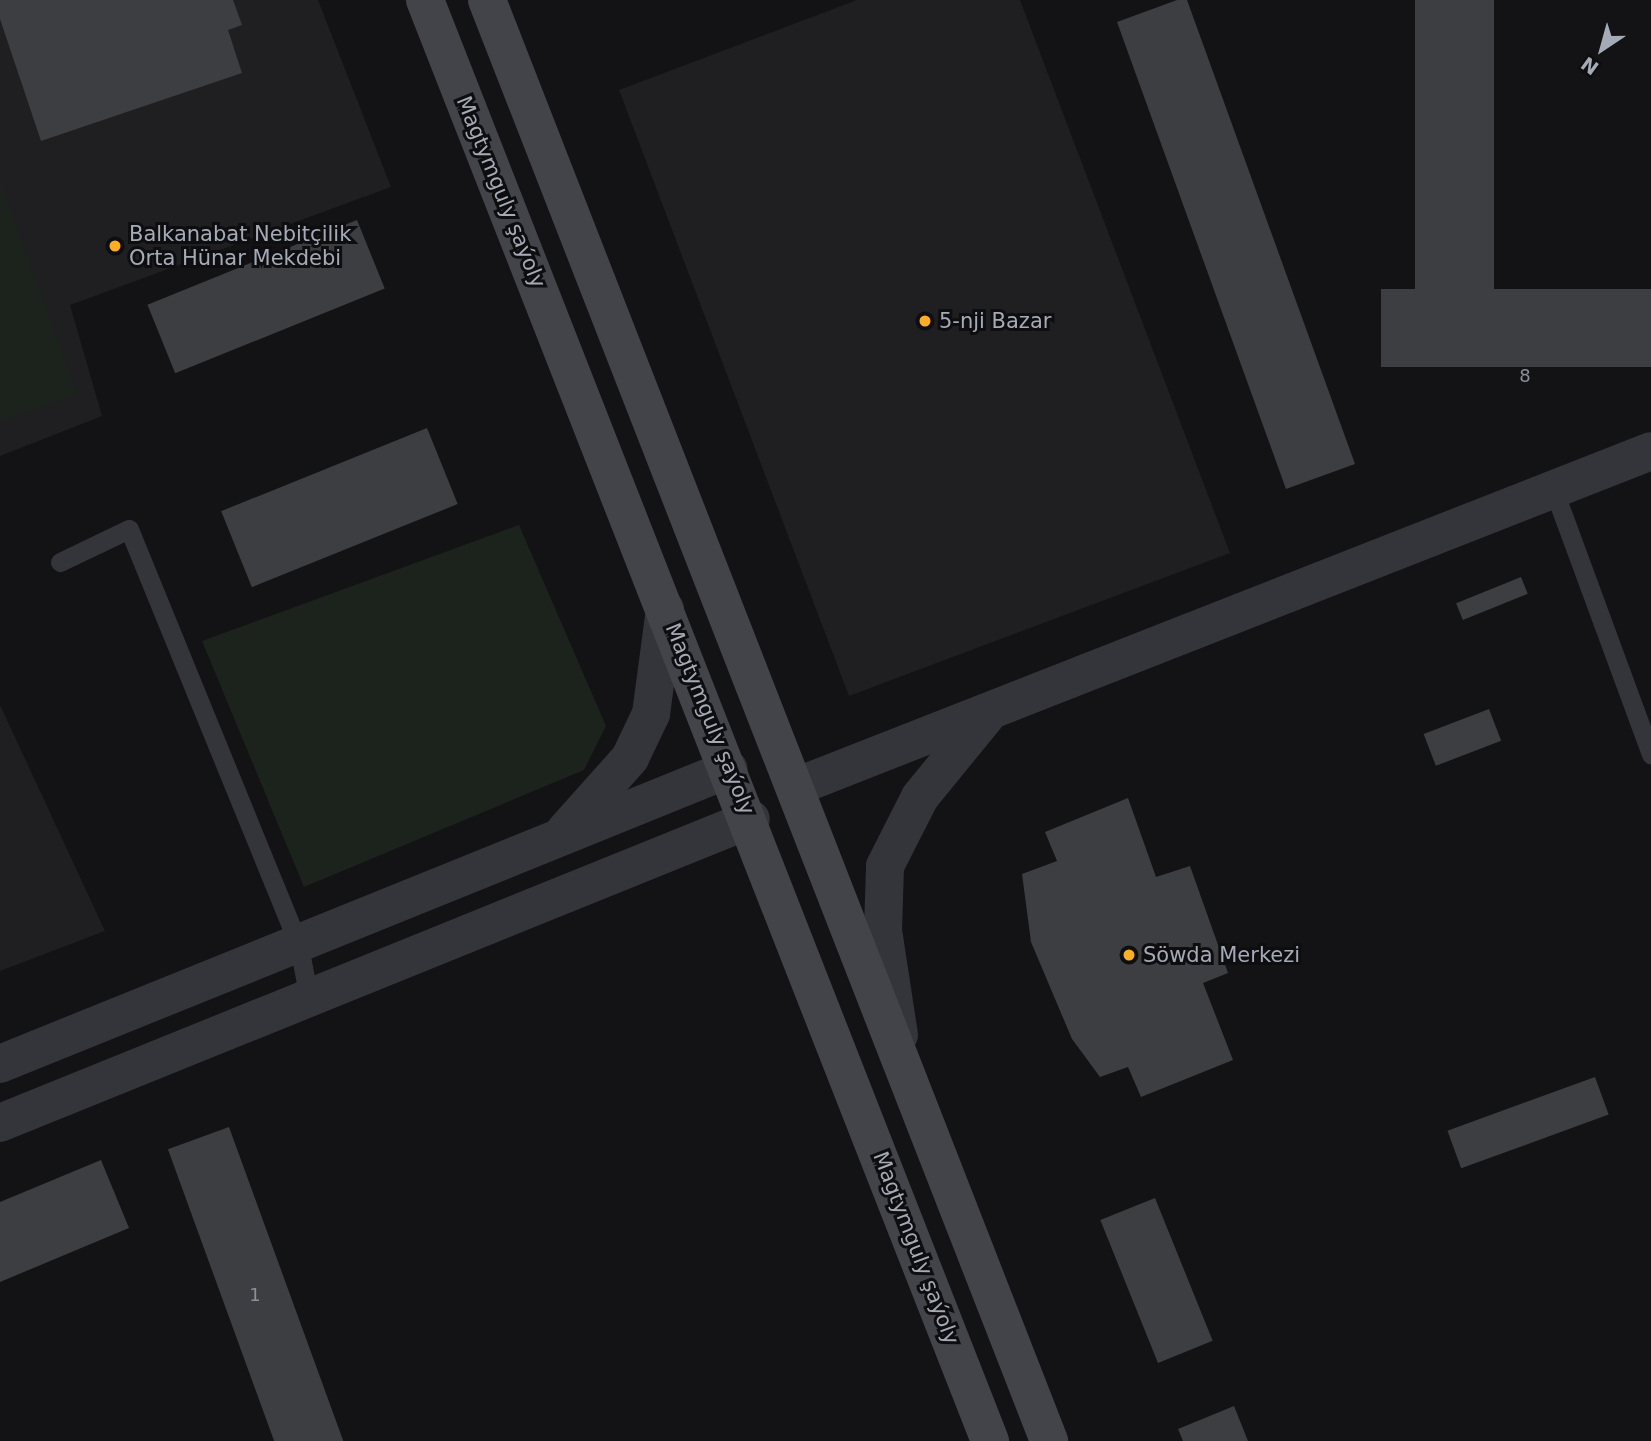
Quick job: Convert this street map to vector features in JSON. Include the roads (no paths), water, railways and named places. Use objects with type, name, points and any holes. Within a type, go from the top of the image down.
[{"type":"street","name":"Magtymguly şaýoly","points":[[425,0],[751,819],[990,1441]]},
{"type":"street","points":[[487,0],[799,786],[1049,1441]]},
{"type":"street","points":[[799,786],[1651,451]]},
{"type":"street","points":[[555,840],[630,758],[646,725],[666,608]]},
{"type":"street","points":[[902,1051],[883,930],[885,866],[919,797],[992,709]]},
{"type":"street","points":[[0,1064],[299,946],[729,769]]},
{"type":"street","points":[[0,1122],[751,819]]},
{"type":"lane","points":[[1553,488],[1651,755]]},
{"type":"lane","points":[[60,562],[130,529],[299,946],[309,999]]},
{"type":"place","name":"Balkanabat Nebitçilik Orta Hünar Mekdebi","points":[[115,246]]},
{"type":"place","name":"5-nji Bazar","points":[[925,321]]},
{"type":"place","name":"Söwda Merkezi","points":[[1129,955]]}]
